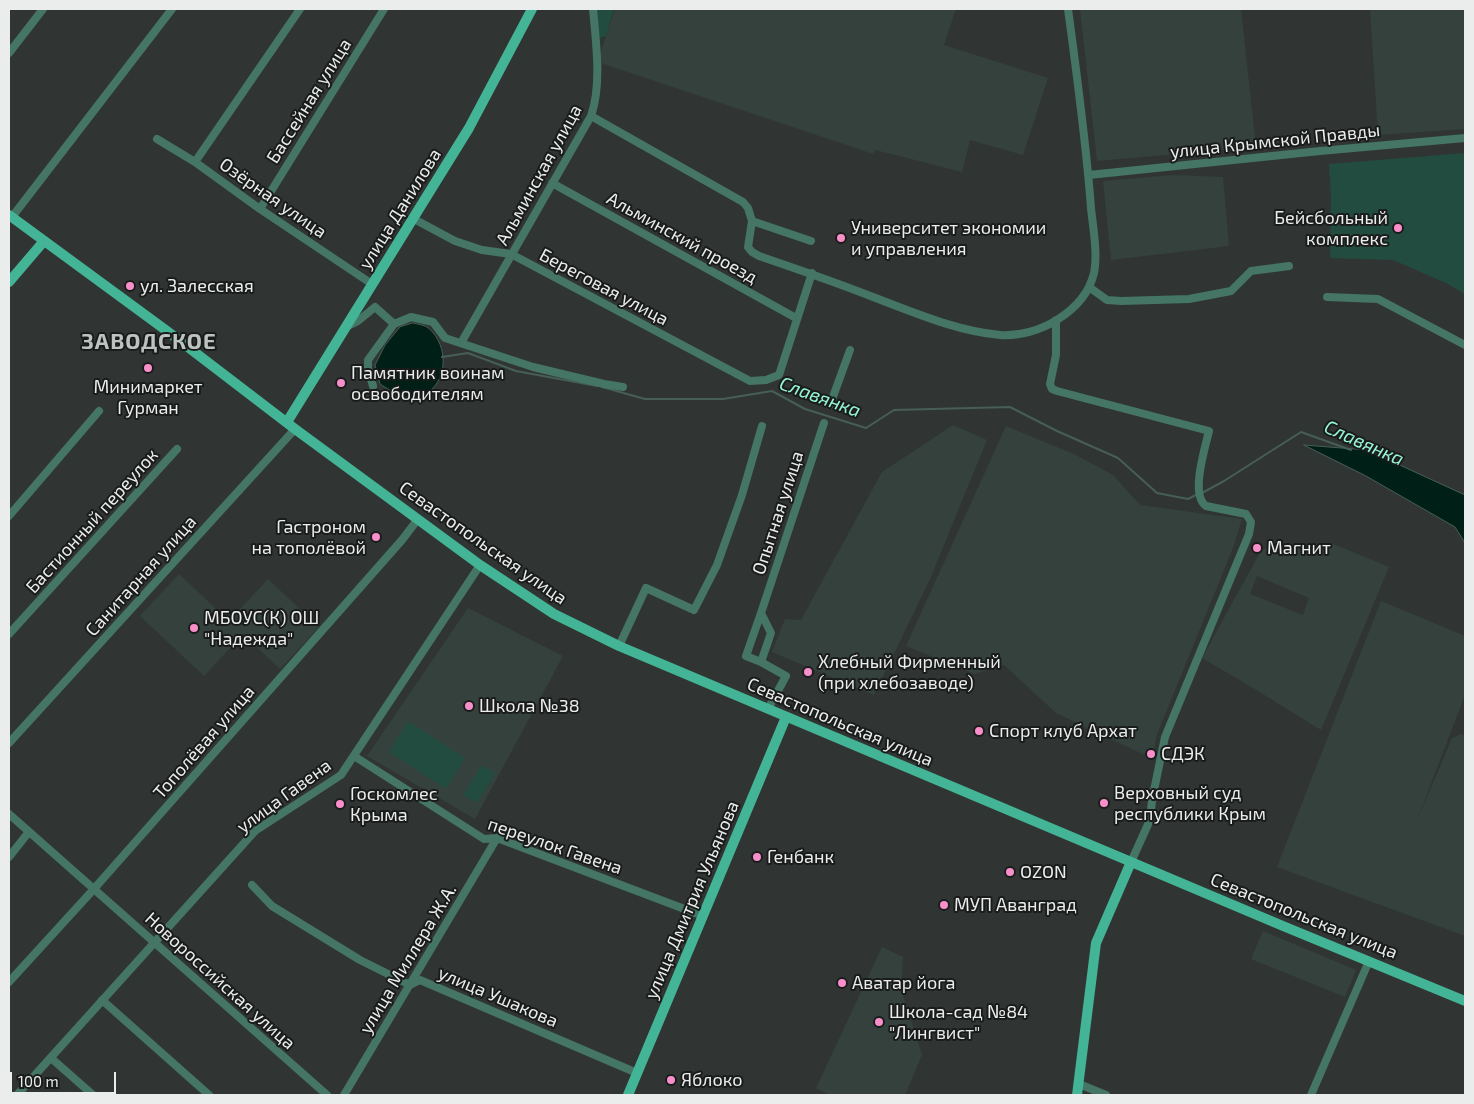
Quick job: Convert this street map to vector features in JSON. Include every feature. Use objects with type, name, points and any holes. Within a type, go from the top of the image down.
[{"type":"main road","name":"улица Данилова","points":[[291,425],[346,327],[469,128],[532,9]]},
{"type":"main road","name":"Севастопольская улица","points":[[10,216],[480,565],[554,614],[619,646],[786,717],[1465,1001]]},
{"type":"main road","points":[[9,282],[44,241]]},
{"type":"main road","name":"улица Дмитрия Ульянова","points":[[628,1095],[786,717]]},
{"type":"main road","points":[[1077,1095],[1096,943],[1131,862]]},
{"type":"street","points":[[9,53],[43,9]]},
{"type":"street","points":[[10,216],[172,9]]},
{"type":"street","points":[[195,162],[300,9]]},
{"type":"street","name":"Бассейная улица","points":[[260,209],[384,9]]},
{"type":"street","name":"Альминская улица","points":[[461,343],[591,116],[596,102],[596,44],[593,9]]},
{"type":"street","points":[[591,116],[743,202],[748,208],[752,221],[748,247],[759,256],[812,273],[915,313],[972,330],[1000,335],[1028,333],[1056,320],[1070,310],[1089,287],[1094,271],[1095,253],[1089,175],[1068,9]]},
{"type":"street","name":"улица Крымской Правды","points":[[1089,175],[1465,138]]},
{"type":"street","name":"Озёрная улица","points":[[156,139],[195,162],[260,209],[372,284]]},
{"type":"street","name":"Альминский проезд","points":[[552,183],[796,318]]},
{"type":"street","name":"Береговая улица","points":[[414,219],[455,241],[482,250],[511,254],[750,381],[766,380],[779,374],[796,318]]},
{"type":"street","points":[[752,221],[811,240]]},
{"type":"street","points":[[1089,287],[1107,300],[1189,299],[1231,291],[1251,271],[1289,266]]},
{"type":"street","points":[[796,318],[812,273]]},
{"type":"street","points":[[1327,297],[1378,299],[1465,345]]},
{"type":"street","points":[[346,327],[358,321],[375,307],[394,324]]},
{"type":"street","points":[[373,386],[368,369],[368,360],[394,324],[411,317],[433,322],[445,338],[533,367],[623,387]]},
{"type":"street","points":[[1056,320],[1056,355],[1050,384],[1052,389],[1208,431],[1198,482],[1202,503],[1206,506],[1246,514],[1251,522],[1249,534],[1165,736],[1152,800],[1150,820],[1131,862]]},
{"type":"street","points":[[830,405],[850,350]]},
{"type":"street","points":[[9,516],[99,411]]},
{"type":"street","name":"Опытная улица","points":[[768,709],[786,676],[746,656],[824,423]]},
{"type":"street","name":"Санитарная улица","points":[[9,743],[291,425]]},
{"type":"street","points":[[619,646],[646,588],[694,610],[717,565],[742,495],[762,426]]},
{"type":"street","name":"Бастионный переулок","points":[[9,634],[177,449]]},
{"type":"street","name":"Тополёвая улица","points":[[9,982],[93,890],[412,529],[418,519]]},
{"type":"street","name":"улица Гавена","points":[[17,1095],[255,831],[341,775],[480,565]]},
{"type":"street","points":[[761,613],[771,633],[761,662]]},
{"type":"street","name":"переулок Гавена","points":[[354,756],[484,839],[498,838],[703,916]]},
{"type":"street","name":"Новороссийская улица","points":[[9,814],[28,833],[93,890],[104,896],[153,942],[327,1095]]},
{"type":"street","points":[[9,857],[28,833]]},
{"type":"street","name":"улица Миллера Ж.А.","points":[[344,1095],[498,838]]},
{"type":"street","name":"улица Ушакова","points":[[252,885],[272,906],[360,960],[410,985],[420,980],[638,1073]]},
{"type":"street","points":[[1312,1095],[1370,961]]},
{"type":"street","points":[[102,1000],[209,1095]]},
{"type":"street","points":[[51,1058],[93,1095]]},
{"type":"street","points":[[1079,1084],[1106,1095]]},
{"type":"shaded area","points":[[595,9],[614,9],[606,36],[600,38],[596,25]]},
{"type":"shaded area","points":[[615,9],[956,9],[944,45],[1048,78],[1023,155],[970,140],[962,172],[875,150],[873,154],[601,63],[600,54]]},
{"type":"shaded area","points":[[1080,9],[1241,9],[1256,147],[1097,161]]},
{"type":"shaded area","points":[[1370,9],[1465,9],[1465,129],[1378,135]]},
{"type":"shaded area","name":"Бейсбольный комплекс","points":[[1465,153],[1465,294],[1446,283],[1393,260],[1330,258],[1331,198],[1329,164]]},
{"type":"shaded area","points":[[1173,175],[1223,177],[1229,246],[1111,260],[1103,181]]},
{"type":"shaded area","points":[[413,323],[426,326],[433,333],[438,340],[443,357],[441,375],[437,382],[429,392],[418,398],[395,393],[380,384],[375,365],[385,345],[400,327]]},
{"type":"shaded area","points":[[953,425],[987,440],[930,579],[874,695],[772,652],[785,619],[801,620],[882,472]]},
{"type":"shaded area","points":[[1006,426],[1074,454],[1113,475],[1140,505],[1242,519],[1233,548],[1156,737],[1153,759],[1056,713],[1004,665],[975,674],[906,646]]},
{"type":"shaded area","points":[[1304,445],[1367,450],[1465,495],[1465,543],[1455,527],[1366,476]]},
{"type":"shaded area","points":[[1331,543],[1389,567],[1321,730],[1202,658],[1262,549]],"holes":[[[1257,576],[1309,598],[1303,615],[1250,594]]]},
{"type":"shaded area","points":[[179,574],[229,621],[268,579],[319,627],[280,669],[243,634],[204,676],[140,616]]},
{"type":"shaded area","points":[[1381,601],[1465,636],[1465,695],[1416,823],[1452,738],[1461,734],[1465,736],[1465,936],[1277,867]]},
{"type":"shaded area","name":"Школа №38","points":[[468,608],[563,656],[475,819],[367,756]]},
{"type":"shaded area","points":[[408,721],[465,758],[446,789],[389,752]]},
{"type":"shaded area","points":[[482,765],[495,773],[477,803],[463,795]]},
{"type":"shaded area","points":[[1263,931],[1356,970],[1345,997],[1251,959]]},
{"type":"shaded area","name":"Школа-сад №84 \"Лингвист\"","points":[[882,947],[903,957],[901,989],[922,1055],[905,1095],[829,1095],[816,1088]]},
{"type":"waterway","name":"Славянка","points":[[442,357],[468,353],[516,371],[597,386]]},
{"type":"waterway","name":"Славянка","points":[[602,387],[645,399],[723,399],[772,391],[805,409],[866,428],[894,410],[1010,407],[1057,431],[1118,458],[1157,493],[1188,499],[1196,495]]},
{"type":"waterway","name":"Славянка","points":[[1202,493],[1301,432],[1351,450]]},
{"type":"place","name":"Бейсбольный комплекс","points":[[1398,228]]},
{"type":"place","name":"Университет экономии и управления","points":[[841,238]]},
{"type":"place","name":"ул. Залесская","points":[[130,286]]},
{"type":"place","name":"Минимаркет Гурман","points":[[148,368]]},
{"type":"place","name":"Памятник воинам освободителям","points":[[341,383]]},
{"type":"place","name":"Гастроном на тополёвой","points":[[376,537]]},
{"type":"place","name":"Магнит","points":[[1257,548]]},
{"type":"place","name":"МБОУС(К) ОШ \"Надежда\"","points":[[194,628]]},
{"type":"place","name":"Хлебный Фирменный (при хлебозаводе)","points":[[808,672]]},
{"type":"place","name":"Школа №38","points":[[469,706]]},
{"type":"place","name":"Спорт клуб Архат","points":[[979,731]]},
{"type":"place","name":"СДЭК","points":[[1151,754]]},
{"type":"place","name":"Верховный суд республики Крым","points":[[1104,803]]},
{"type":"place","name":"Госкомлес Крыма","points":[[340,804]]},
{"type":"place","name":"Генбанк","points":[[757,857]]},
{"type":"place","name":"OZON","points":[[1010,872]]},
{"type":"place","name":"МУП Аванград","points":[[944,905]]},
{"type":"place","name":"Аватар йога","points":[[842,983]]},
{"type":"place","name":"Школа-сад №84 \"Лингвист\"","points":[[879,1022]]},
{"type":"place","name":"Яблоко","points":[[671,1080]]},
{"type":"district","name":"ЗАВОДСКОЕ","points":[[149,342]]}]
